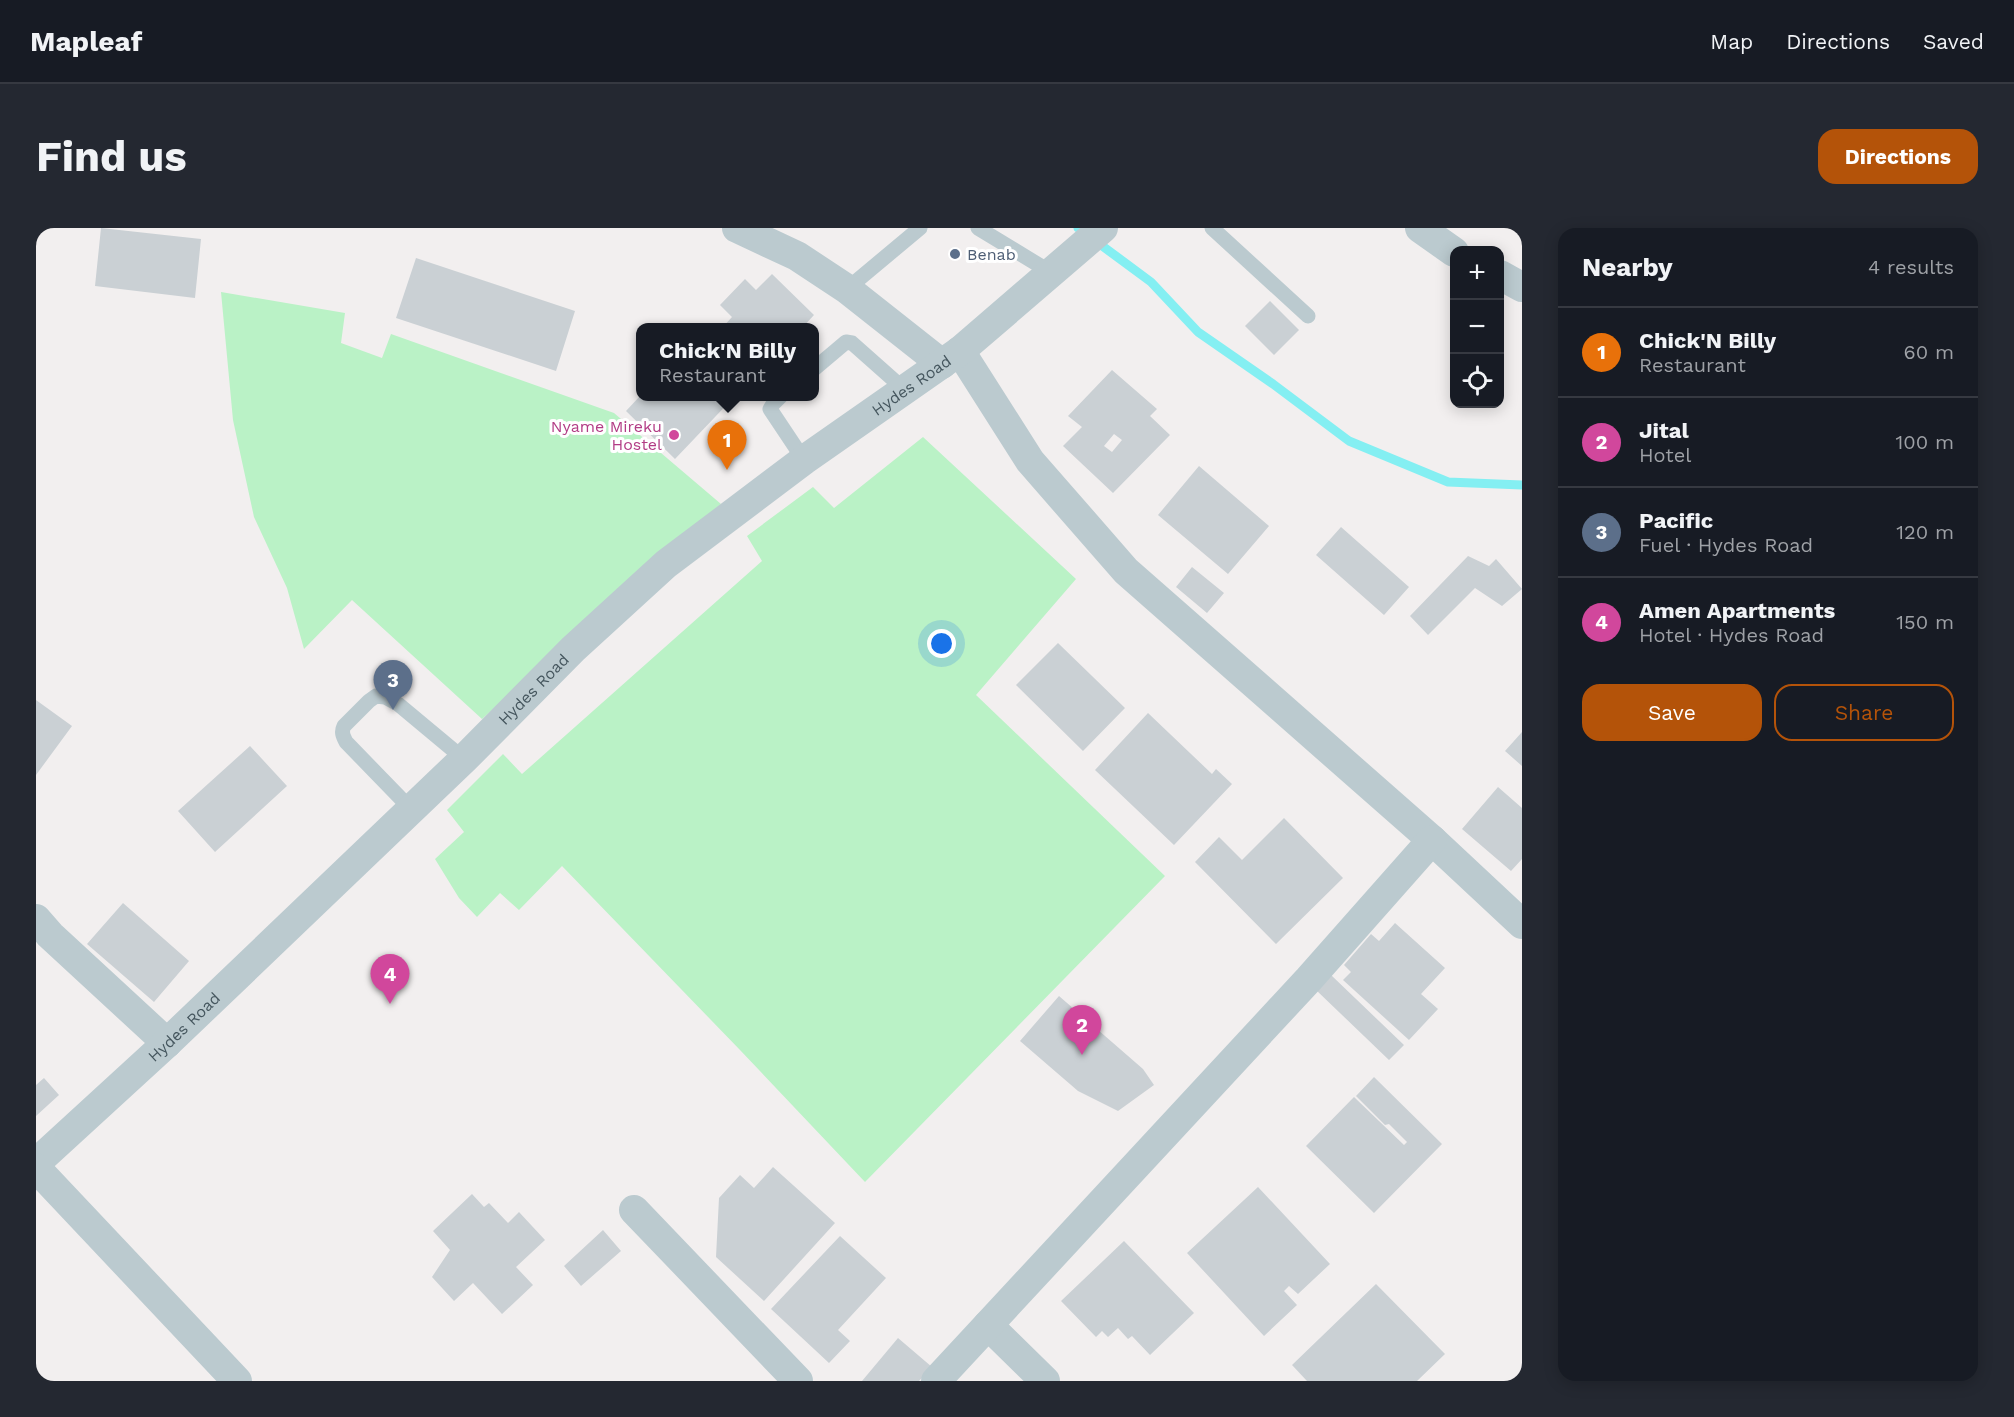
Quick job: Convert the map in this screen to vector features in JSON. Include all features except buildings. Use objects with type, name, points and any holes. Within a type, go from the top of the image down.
[{"type":"street","name":"Hydes Road","points":[[36,1163],[167,1043],[464,759],[573,650],[666,564],[804,460],[951,357],[1102,228]]},
{"type":"street","points":[[1420,228],[1450,249]]},
{"type":"street","points":[[748,230],[797,256],[951,357],[1030,461],[1126,571],[1432,840],[1522,924]]},
{"type":"street","points":[[1504,277],[1522,287]]},
{"type":"street","points":[[936,1381],[1309,979],[1432,840]]},
{"type":"street","points":[[36,919],[50,935],[167,1043]]},
{"type":"street","points":[[36,1168],[237,1381]]},
{"type":"street","points":[[634,1210],[798,1381]]},
{"type":"street","points":[[988,1324],[1045,1381]]},
{"type":"lane","points":[[847,289],[920,228]]},
{"type":"lane","points":[[978,228],[1059,266]]},
{"type":"lane","points":[[1212,228],[1308,316]]},
{"type":"lane","points":[[819,365],[846,342],[852,343],[905,390]]},
{"type":"lane","points":[[776,401],[770,409],[772,416],[804,460]]},
{"type":"lane","points":[[411,809],[346,742],[343,736],[344,726],[369,701],[376,696],[385,697],[464,759]]},
{"type":"green space","points":[[221,292],[345,313],[341,343],[382,358],[391,334],[614,413],[721,504],[482,719],[352,600],[304,649],[287,588],[254,517],[233,420]]},
{"type":"green space","points":[[923,437],[1076,579],[976,695],[1165,876],[865,1182],[562,866],[519,910],[500,893],[477,917],[459,898],[435,859],[464,832],[447,810],[503,754],[522,774],[762,561],[747,536],[813,487],[834,508]]},
{"type":"waterway","points":[[1078,228],[1151,282],[1198,332],[1349,441],[1448,482],[1522,485]]},
{"type":"place","name":"Benab","points":[[955,254]]},
{"type":"place","name":"Nyame Mireku Hostel","points":[[674,435]]},
{"type":"place","name":"Chick'N Billy","points":[[727,470]]},
{"type":"place","name":"Pacific","points":[[393,710]]},
{"type":"place","name":"Amen Apartments","points":[[390,1004]]},
{"type":"place","name":"Jital","points":[[1082,1055]]}]
